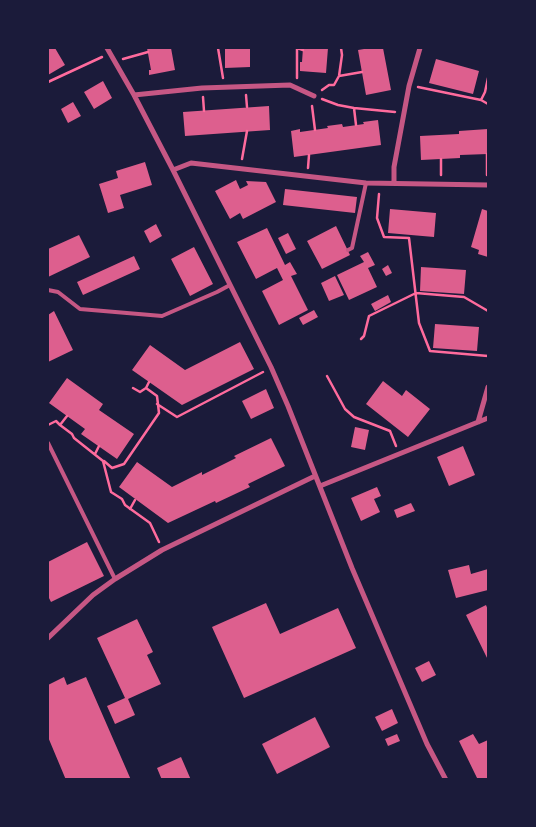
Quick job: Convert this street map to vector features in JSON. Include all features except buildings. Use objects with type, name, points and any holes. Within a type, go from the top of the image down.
[{"type":"street","points":[[107,48],[173,170],[271,368],[390,659],[427,744],[446,780]]},
{"type":"street","points":[[394,183],[394,167],[404,113],[420,48]]},
{"type":"street","points":[[134,95],[202,88],[290,85],[314,96]]},
{"type":"street","points":[[173,170],[191,162],[366,183],[488,185]]},
{"type":"street","points":[[478,422],[488,387]]},
{"type":"street","points":[[320,486],[488,418]]},
{"type":"street","points":[[48,638],[92,595],[162,550],[315,476]]},
{"type":"lane","points":[[348,250],[352,248],[366,183]]},
{"type":"lane","points":[[48,290],[58,292],[80,309],[162,316],[230,285]]},
{"type":"lane","points":[[48,443],[116,579]]},
{"type":"path","points":[[141,48],[142,54]]},
{"type":"path","points":[[218,48],[224,87]]},
{"type":"path","points":[[297,88],[297,48],[303,50]]},
{"type":"path","points":[[314,130],[312,112],[314,96],[329,86],[334,85],[339,76],[341,48]]},
{"type":"path","points":[[127,57],[148,52]]},
{"type":"path","points":[[48,82],[110,54]]},
{"type":"path","points":[[339,76],[362,72]]},
{"type":"path","points":[[481,100],[488,78]]},
{"type":"path","points":[[410,86],[481,100],[488,104]]},
{"type":"path","points":[[314,96],[354,108],[404,113]]},
{"type":"path","points":[[354,108],[356,125]]},
{"type":"path","points":[[242,160],[247,131]]},
{"type":"path","points":[[309,154],[309,163]]},
{"type":"path","points":[[487,154],[488,185]]},
{"type":"path","points":[[441,159],[441,184]]},
{"type":"path","points":[[379,183],[377,218],[384,237],[409,238],[419,323],[430,351],[488,356]]},
{"type":"path","points":[[361,339],[364,336],[369,316],[416,294],[464,297],[488,311]]},
{"type":"path","points":[[157,404],[177,417],[271,368]]},
{"type":"path","points":[[327,376],[345,409],[354,416],[390,431],[402,453]]},
{"type":"path","points":[[133,388],[140,392],[146,388],[149,382]]},
{"type":"path","points":[[48,425],[56,422],[112,468],[124,464],[159,413],[157,396],[146,388]]},
{"type":"path","points":[[60,425],[67,416]]},
{"type":"path","points":[[95,454],[99,446]]},
{"type":"path","points":[[103,460],[111,492],[122,498],[125,505],[150,524],[162,550]]},
{"type":"path","points":[[130,509],[136,500]]}]
